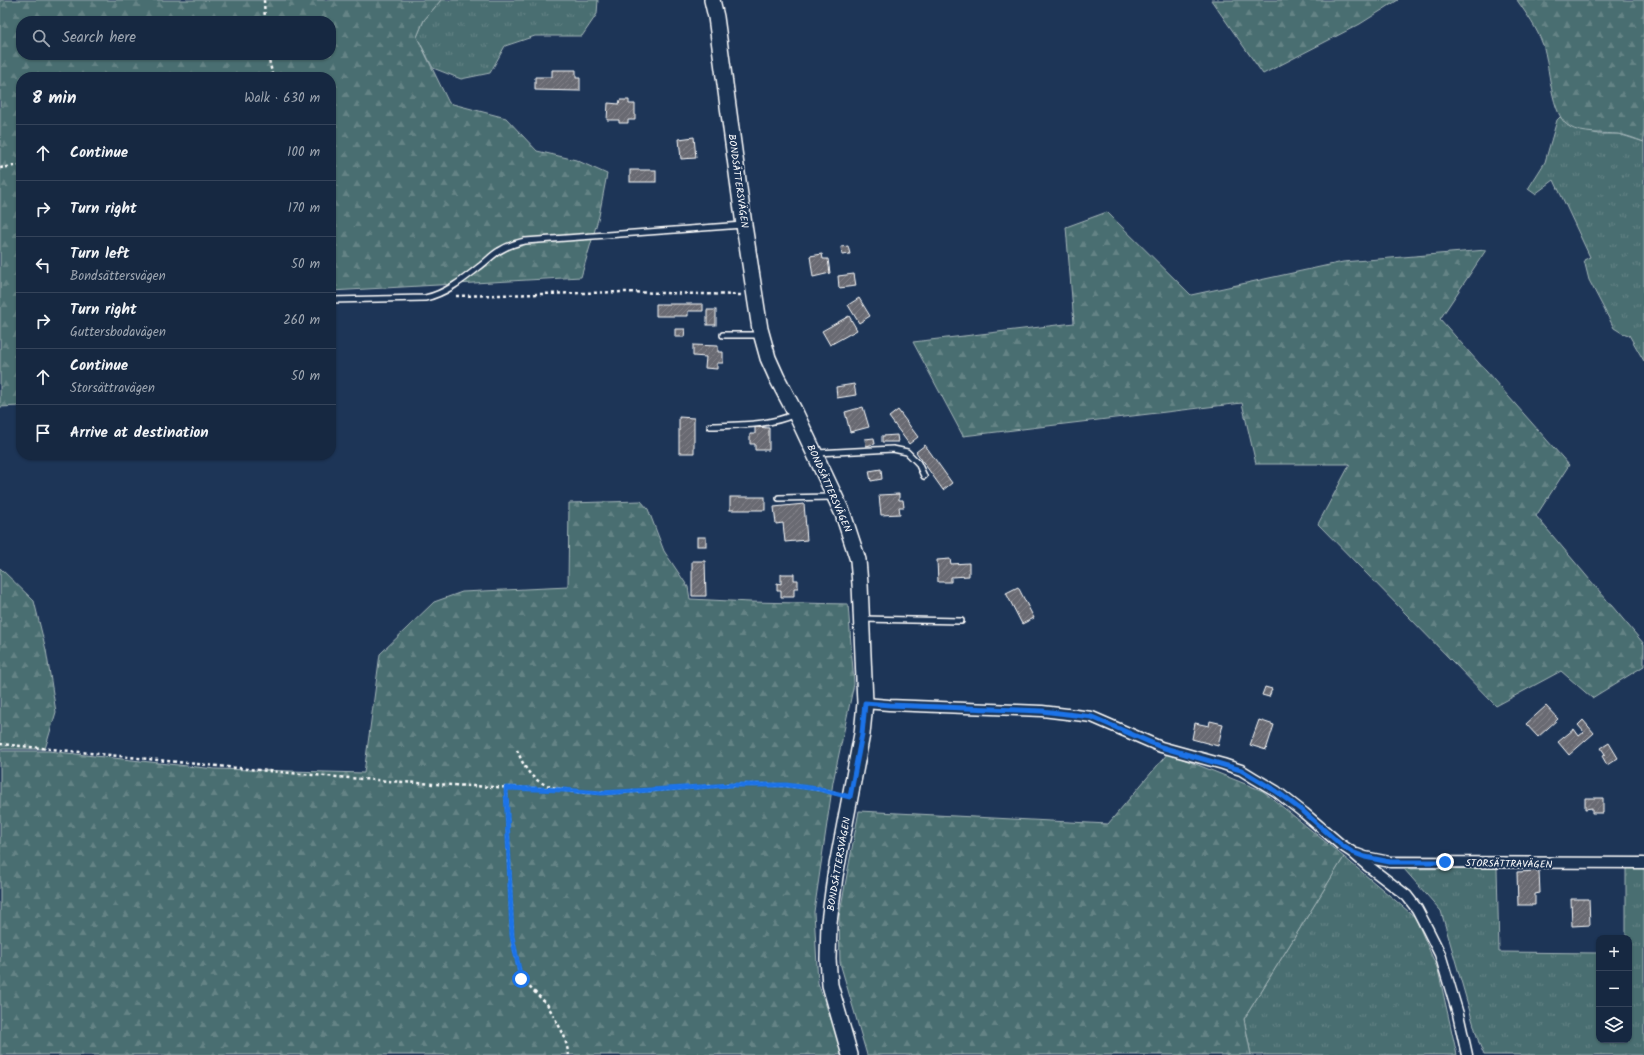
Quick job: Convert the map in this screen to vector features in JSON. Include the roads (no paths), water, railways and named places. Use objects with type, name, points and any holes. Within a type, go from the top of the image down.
[{"type":"street","name":"BONDSÄTTERSVÄGEN","points":[[712,0],[722,55],[744,225],[762,335],[768,358],[843,514],[858,560],[865,703],[862,734],[839,848],[829,922],[828,959],[830,985],[850,1055]]},
{"type":"street","points":[[865,703],[926,707],[1042,711],[1092,717],[1161,747],[1241,770],[1276,791],[1304,812],[1340,844],[1407,896],[1428,930],[1440,954],[1458,1014],[1468,1055]]},
{"type":"street","name":"STORSÄTTRAVÄGEN","points":[[1352,852],[1365,857],[1390,862],[1644,863]]},
{"type":"lane","points":[[336,300],[425,298],[434,296],[446,290],[478,268],[498,251],[512,244],[526,241],[744,225]]},
{"type":"lane","points":[[723,335],[762,335]]},
{"type":"lane","points":[[710,426],[783,420],[796,414]]},
{"type":"lane","points":[[814,453],[893,449],[907,452],[918,463],[924,476]]},
{"type":"lane","points":[[778,498],[835,496]]},
{"type":"lane","points":[[862,619],[961,621]]}]
